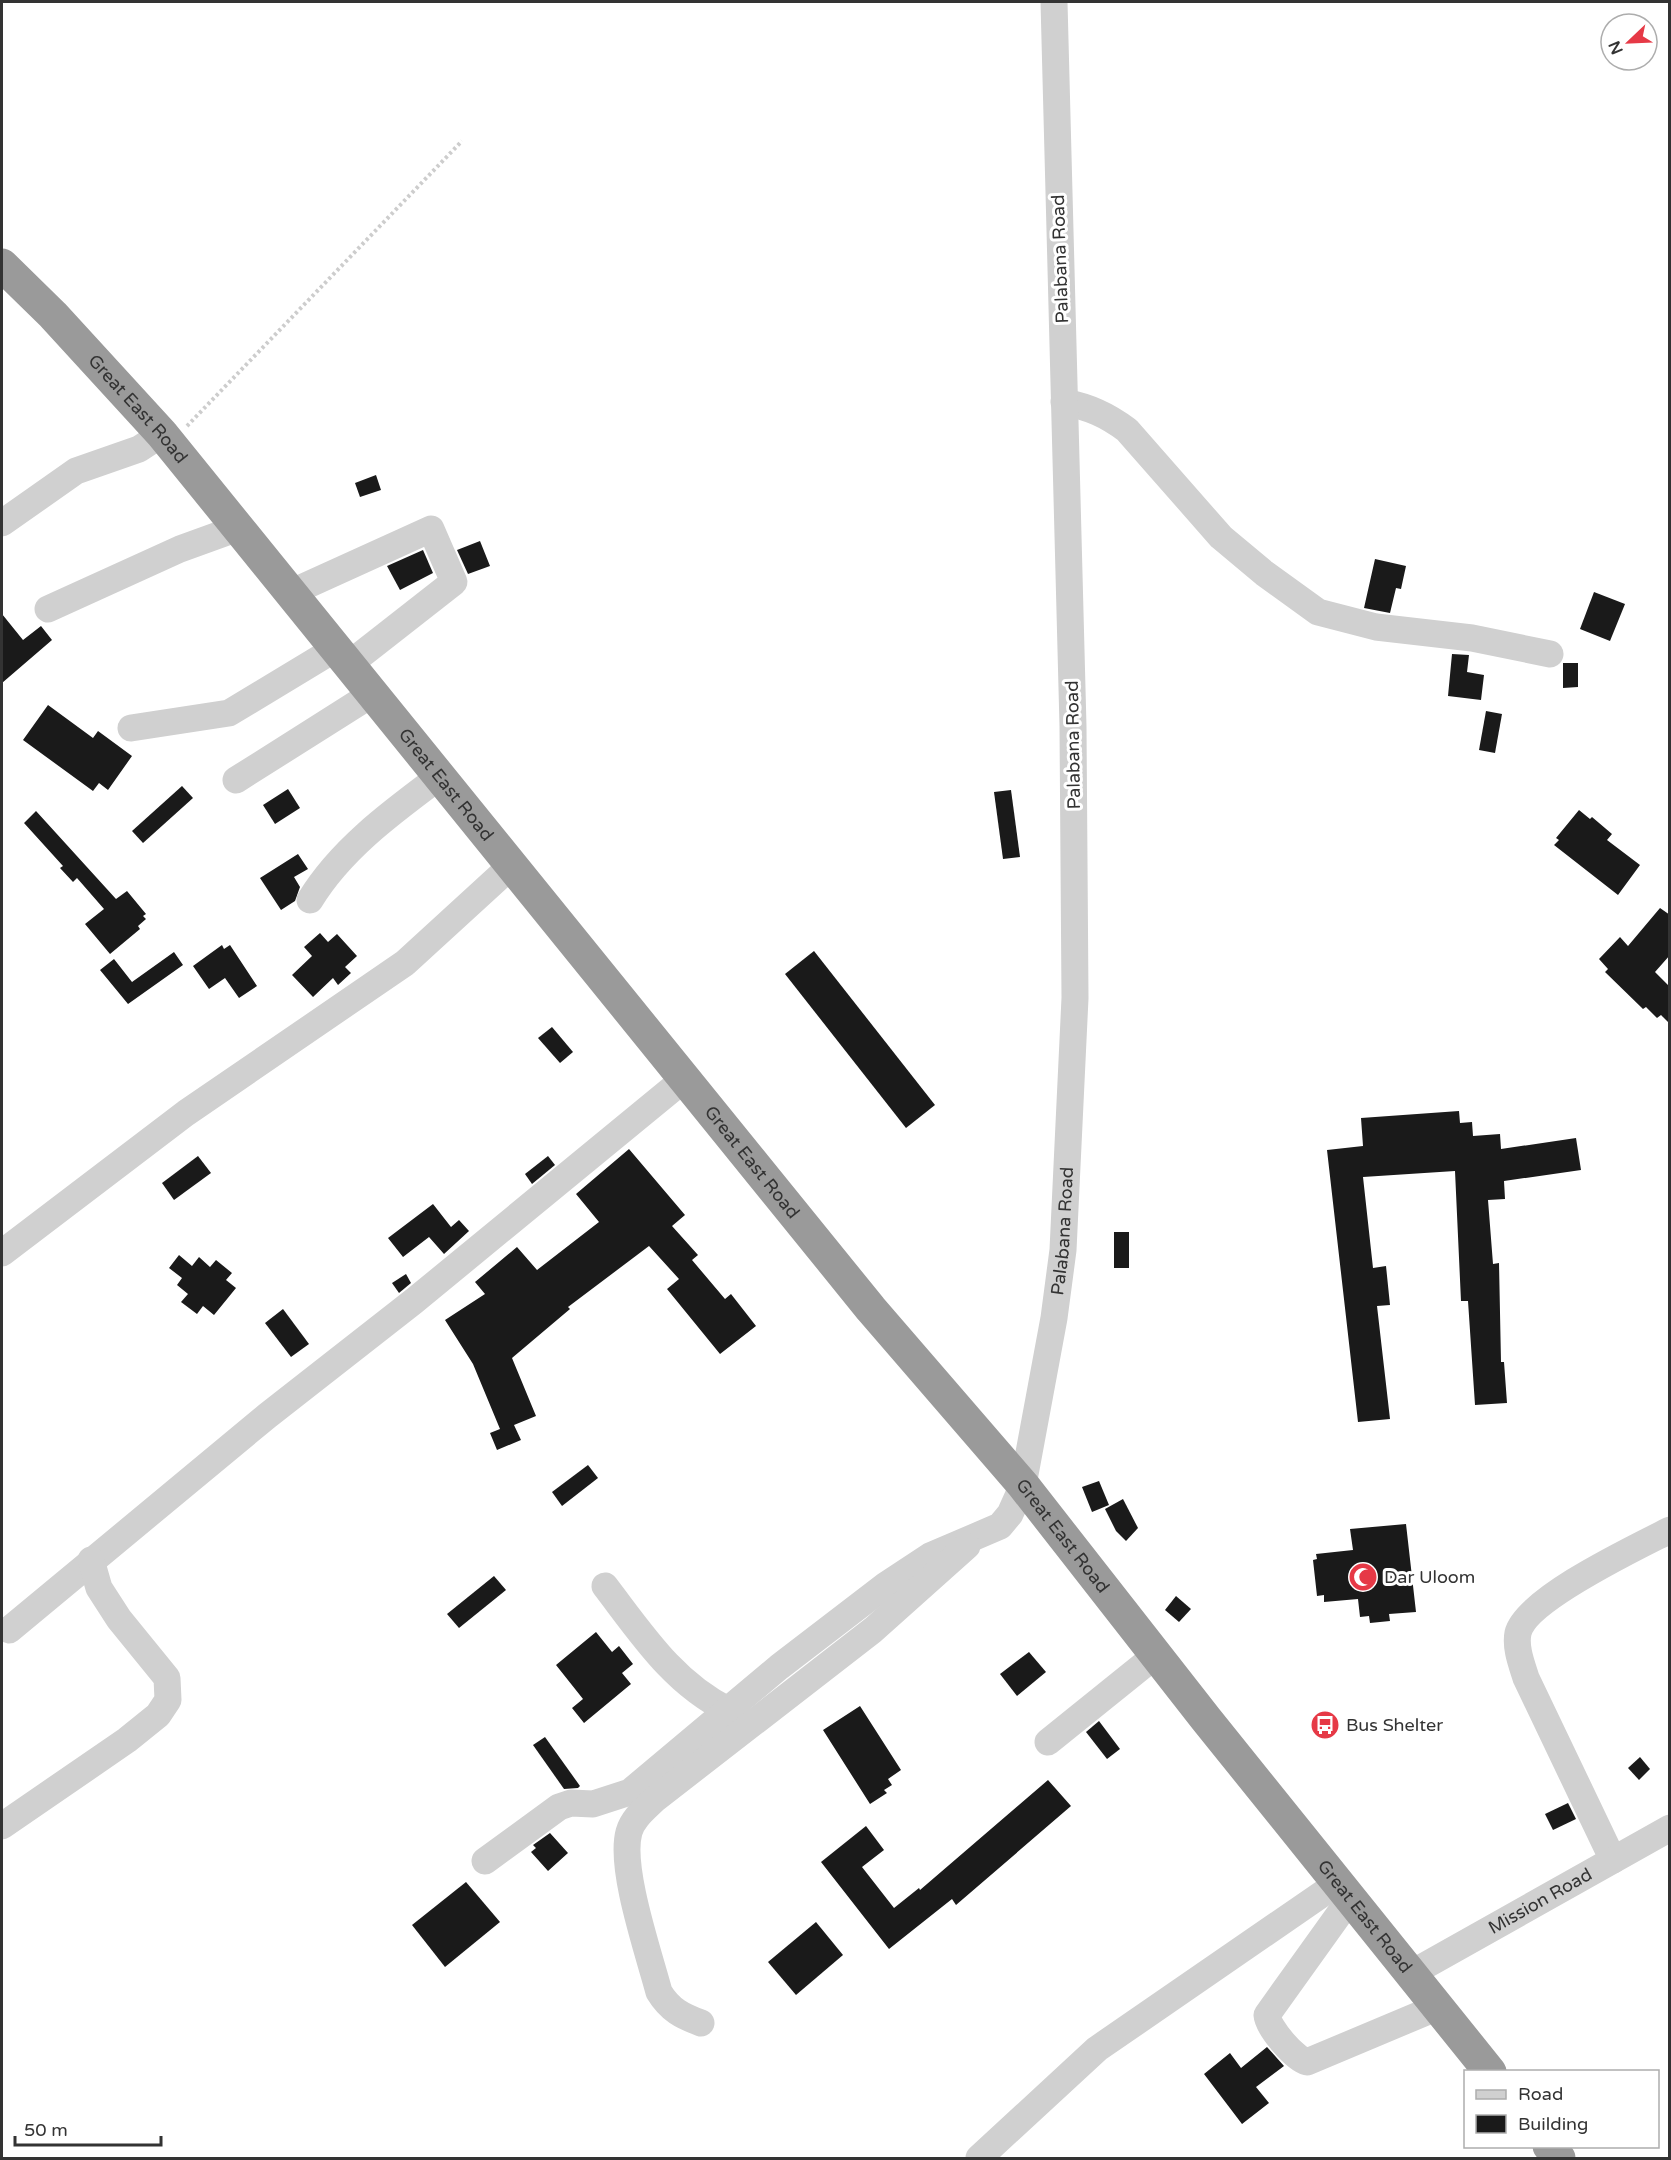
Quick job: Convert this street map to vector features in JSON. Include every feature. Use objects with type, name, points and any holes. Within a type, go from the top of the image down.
[{"type":"highway","name":"Great East Road","points":[[2,265],[53,315],[166,439],[683,1080],[871,1309],[1023,1485],[1488,2070]]},
{"type":"street","name":"Palabana Road","points":[[974,1539],[1000,1526],[1010,1514],[1023,1485],[1054,1318],[1062,1261],[1072,1094],[1075,888],[1054,2]]},
{"type":"street","points":[[1064,402],[1088,407],[1109,416],[1127,430],[1221,537],[1264,573],[1318,612],[1376,627],[1472,638],[1550,654]]},
{"type":"street","points":[[2,523],[76,471],[166,439]]},
{"type":"street","points":[[48,609],[180,549],[238,528]]},
{"type":"street","points":[[131,728],[229,713],[342,657],[454,582],[431,529],[290,593]]},
{"type":"street","points":[[236,780],[372,694]]},
{"type":"street","points":[[310,900],[325,877],[362,840],[439,777]]},
{"type":"street","points":[[2,1253],[178,1119],[405,963],[511,866]]},
{"type":"street","points":[[9,1630],[91,1560],[683,1080]]},
{"type":"street","points":[[1613,1860],[1526,1678],[1519,1653],[1518,1632],[1537,1605],[1670,1530]]},
{"type":"street","points":[[485,1861],[559,1807],[571,1803],[593,1804],[630,1792],[779,1667],[886,1585],[930,1556],[974,1539]]},
{"type":"street","points":[[701,2023],[669,2008],[659,1992],[630,1878],[626,1848],[630,1830],[637,1817],[655,1799],[873,1630],[953,1561],[974,1539]]},
{"type":"street","points":[[2,1826],[127,1740],[158,1715],[168,1700],[167,1678],[119,1619],[99,1588],[91,1560]]},
{"type":"street","points":[[604,1586],[666,1664],[686,1683],[728,1710]]},
{"type":"street","points":[[1048,1742],[1156,1655]]},
{"type":"street","name":"Mission Road","points":[[1412,1973],[1670,1828]]},
{"type":"street","points":[[1344,1891],[1268,2015],[1272,2026],[1297,2058],[1307,2062],[1438,2007]]},
{"type":"street","points":[[979,2158],[1097,2049],[1344,1891]]},
{"type":"path","points":[[166,439],[462,141]]},
{"type":"building","points":[[376,475],[381,490],[360,497],[355,483]]},
{"type":"building","points":[[480,541],[490,566],[468,574],[457,550]]},
{"type":"building","points":[[423,550],[433,573],[400,590],[387,566]]},
{"type":"building","points":[[1375,559],[1406,566],[1401,589],[1396,588],[1390,613],[1364,608]]},
{"type":"building","points":[[1594,592],[1625,604],[1610,641],[1580,629]]},
{"type":"building","points":[[2,614],[23,640],[41,626],[52,640],[2,683]]},
{"type":"building","points":[[1452,654],[1469,655],[1467,672],[1484,675],[1481,700],[1448,696]]},
{"type":"building","points":[[1563,663],[1578,663],[1578,687],[1563,688]]},
{"type":"building","points":[[48,705],[93,738],[98,731],[132,756],[108,790],[99,783],[93,791],[23,740]]},
{"type":"building","points":[[1486,711],[1502,714],[1495,753],[1479,750]]},
{"type":"building","points":[[182,786],[193,798],[143,843],[132,831]]},
{"type":"building","points":[[288,789],[300,808],[275,824],[263,805]]},
{"type":"building","points":[[1011,790],[1020,857],[1003,859],[994,792]]},
{"type":"building","points":[[1579,810],[1590,819],[1592,817],[1612,834],[1607,840],[1640,865],[1618,895],[1554,845],[1559,840],[1556,838]]},
{"type":"building","points":[[36,811],[116,899],[127,891],[146,914],[143,916],[146,919],[138,926],[140,929],[110,954],[85,924],[104,909],[77,878],[73,882],[60,868],[63,866],[24,823]]},
{"type":"building","points":[[298,854],[308,869],[294,877],[300,887],[295,901],[281,910],[260,878]]},
{"type":"building","points":[[1660,908],[1670,915],[1670,955],[1655,972],[1670,987],[1670,1024],[1661,1015],[1657,1018],[1646,1007],[1643,1009],[1605,972],[1608,969],[1599,959],[1620,937],[1628,946]]},
{"type":"building","points":[[320,933],[328,942],[337,934],[357,956],[345,967],[351,973],[338,985],[333,978],[313,997],[292,975],[312,956],[304,947]]},
{"type":"building","points":[[222,945],[224,949],[230,945],[257,986],[239,998],[225,978],[209,989],[193,966]]},
{"type":"building","points":[[814,951],[935,1105],[906,1128],[785,974]]},
{"type":"building","points":[[174,952],[183,965],[128,1004],[100,970],[114,959],[132,982]]},
{"type":"building","points":[[552,1027],[573,1052],[560,1063],[538,1038]]},
{"type":"building","points":[[1459,1111],[1460,1123],[1472,1122],[1473,1136],[1500,1134],[1501,1149],[1576,1138],[1581,1170],[1504,1181],[1505,1199],[1488,1200],[1493,1264],[1499,1263],[1501,1362],[1504,1362],[1507,1403],[1475,1405],[1468,1301],[1461,1301],[1455,1171],[1363,1177],[1373,1268],[1386,1266],[1390,1305],[1377,1306],[1390,1419],[1358,1422],[1327,1150],[1363,1146],[1361,1118]]},
{"type":"building","points":[[629,1149],[685,1215],[672,1226],[698,1255],[692,1260],[725,1299],[731,1294],[756,1326],[720,1354],[667,1289],[679,1279],[649,1246],[568,1307],[570,1309],[512,1358],[536,1416],[514,1425],[521,1440],[497,1450],[490,1433],[500,1429],[473,1364],[445,1320],[485,1294],[475,1282],[517,1247],[537,1270],[599,1222],[576,1194]]},
{"type":"building","points":[[198,1156],[211,1173],[174,1200],[162,1183]]},
{"type":"building","points":[[548,1156],[555,1165],[532,1184],[525,1174]]},
{"type":"building","points":[[433,1204],[451,1227],[459,1220],[469,1231],[444,1254],[429,1237],[403,1257],[388,1238]]},
{"type":"building","points":[[1114,1232],[1129,1232],[1129,1268],[1114,1268]]},
{"type":"building","points":[[179,1255],[192,1266],[199,1257],[210,1267],[216,1260],[232,1273],[226,1280],[236,1288],[214,1315],[203,1306],[197,1314],[181,1302],[188,1294],[177,1285],[182,1278],[169,1268]]},
{"type":"building","points":[[406,1274],[411,1283],[399,1293],[392,1283]]},
{"type":"building","points":[[283,1309],[309,1344],[291,1357],[265,1323]]},
{"type":"building","points":[[588,1465],[598,1478],[562,1506],[552,1492]]},
{"type":"building","points":[[1099,1481],[1109,1505],[1092,1512],[1082,1487]]},
{"type":"building","points":[[1123,1499],[1138,1528],[1126,1541],[1116,1531],[1105,1509]]},
{"type":"building","name":"Dar Uloom","points":[[1406,1524],[1416,1612],[1389,1614],[1390,1621],[1370,1623],[1369,1616],[1360,1617],[1358,1599],[1324,1602],[1324,1595],[1317,1596],[1313,1560],[1317,1559],[1316,1554],[1353,1550],[1350,1529]]},
{"type":"building","points":[[494,1576],[506,1590],[459,1628],[447,1614]]},
{"type":"building","points":[[1176,1596],[1191,1609],[1179,1622],[1165,1610]]},
{"type":"building","points":[[596,1632],[612,1652],[619,1646],[633,1664],[622,1673],[631,1684],[584,1723],[572,1708],[583,1699],[556,1665]]},
{"type":"building","points":[[1029,1652],[1046,1672],[1017,1696],[1000,1674]]},
{"type":"building","points":[[860,1706],[901,1770],[888,1779],[892,1785],[884,1790],[887,1793],[870,1804],[823,1730]]},
{"type":"building","points":[[1099,1721],[1120,1749],[1107,1759],[1086,1732]]},
{"type":"building","points":[[545,1737],[580,1786],[578,1788],[564,1789],[533,1745]]},
{"type":"building","points":[[1640,1757],[1650,1769],[1639,1780],[1628,1768]]},
{"type":"building","points":[[1048,1780],[1071,1806],[956,1905],[952,1899],[889,1949],[821,1862],[866,1826],[884,1850],[862,1867],[894,1908],[919,1888],[920,1890]]},
{"type":"building","points":[[1568,1803],[1576,1819],[1553,1830],[1545,1814]]},
{"type":"building","points":[[550,1833],[568,1853],[548,1871],[531,1852],[536,1848],[533,1845]]},
{"type":"building","points":[[466,1882],[500,1922],[445,1967],[412,1925]]},
{"type":"building","points":[[816,1922],[843,1955],[796,1995],[768,1962]]},
{"type":"building","points":[[1267,2047],[1284,2066],[1256,2087],[1269,2103],[1242,2124],[1204,2074],[1230,2053],[1241,2068]]},
{"type":"place","name":"Dar Uloom","points":[[1363,1577]]},
{"type":"place","name":"Bus Shelter","points":[[1325,1725]]}]
